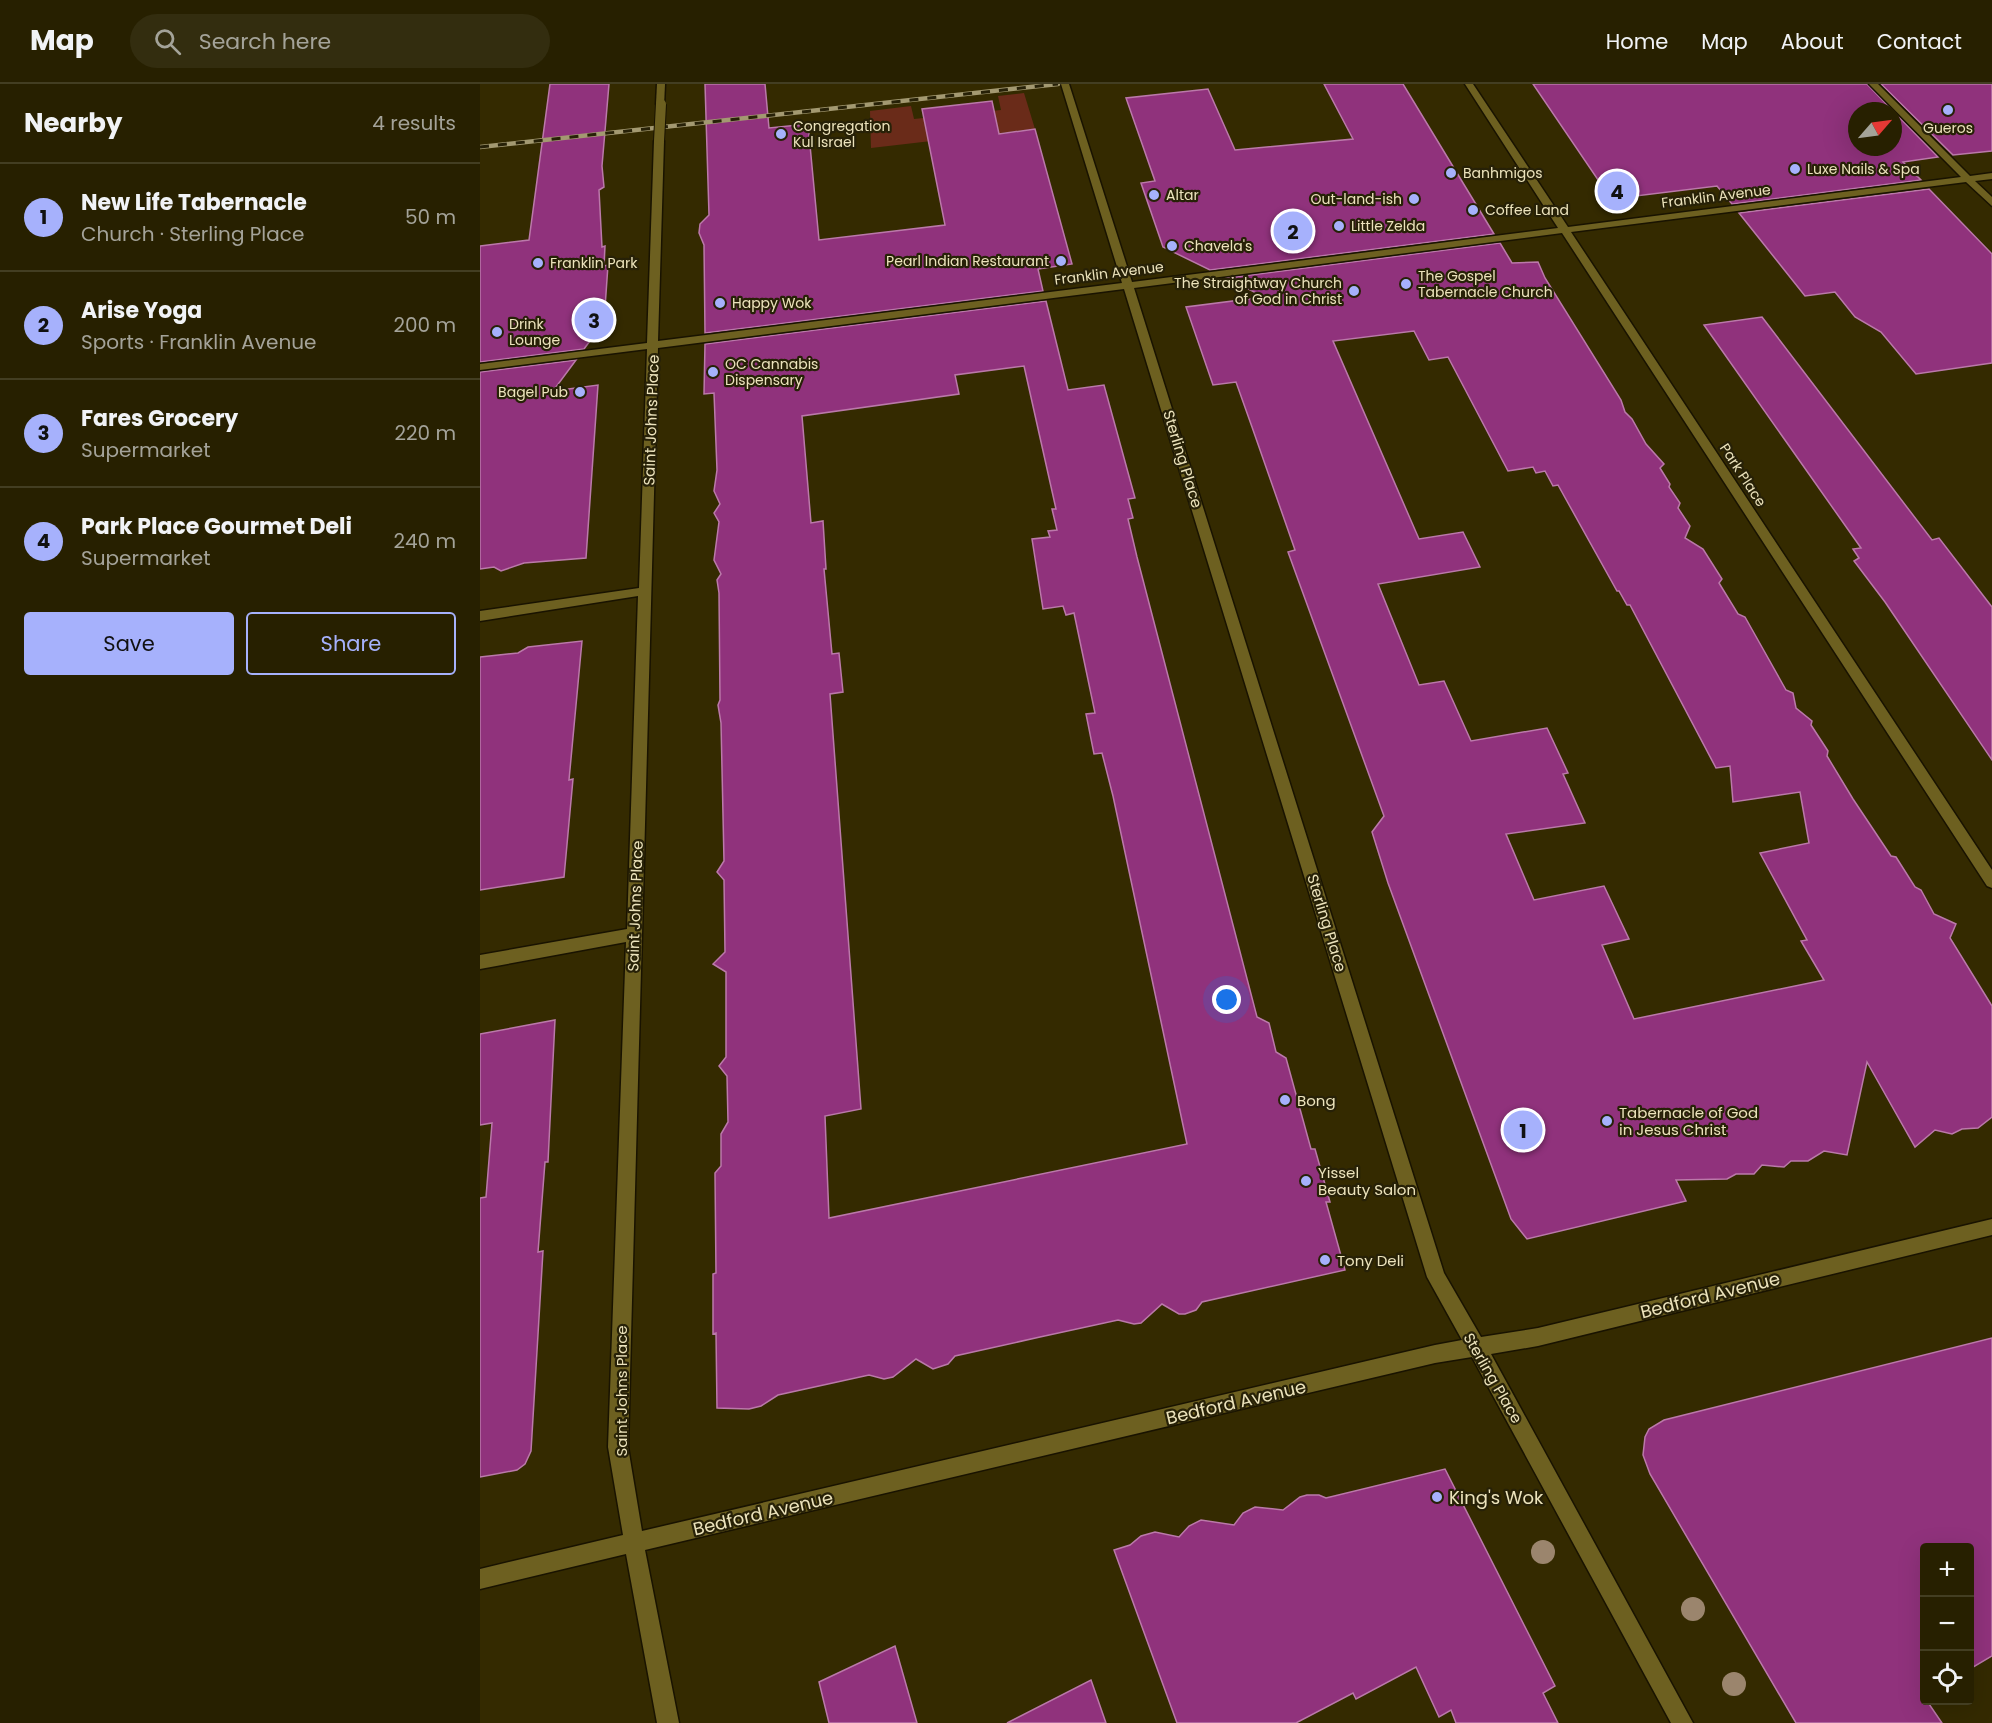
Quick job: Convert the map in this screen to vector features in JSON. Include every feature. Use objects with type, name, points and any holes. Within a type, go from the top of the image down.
[{"type":"street","name":"Saint Johns Place","points":[[661,84],[618,1447],[668,1723]]},
{"type":"street","name":"Sterling Place","points":[[1065,84],[1436,1277],[1515,1414],[1682,1723]]},
{"type":"street","name":"Park Place","points":[[1469,84],[1992,882]]},
{"type":"street","points":[[1873,84],[1992,204]]},
{"type":"street","name":"Franklin Avenue","points":[[480,367],[1992,176]]},
{"type":"street","points":[[480,616],[645,591]]},
{"type":"street","points":[[480,962],[634,934]]},
{"type":"street","name":"Bedford Avenue","points":[[480,1579],[1436,1354],[1538,1337],[1992,1227]]},
{"type":"shaded area","points":[[1024,93],[1035,129],[871,148],[870,111],[911,106],[914,119],[1001,110],[998,96]]},
{"type":"building","points":[[550,84],[609,84],[602,166],[604,187],[599,190],[602,247],[605,246],[604,266],[608,265],[604,322],[584,349],[480,362],[480,246],[529,240]]},
{"type":"building","points":[[705,84],[765,84],[769,128],[808,124],[819,240],[945,225],[922,109],[992,101],[999,134],[1035,129],[1072,264],[1038,269],[1043,291],[705,333],[704,245],[699,233],[700,224],[709,215]]},
{"type":"building","points":[[1324,84],[1403,84],[1494,234],[1210,270],[1163,247],[1141,183],[1155,181],[1126,98],[1208,89],[1235,150],[1353,139]]},
{"type":"building","points":[[1533,84],[1867,84],[1885,102],[1848,102],[1848,156],[1902,156],[1902,120],[1938,157],[1903,162],[1921,180],[1732,204],[1717,186],[1611,199]]},
{"type":"building","points":[[1881,84],[1992,84],[1992,151],[1953,155],[1902,105],[1902,102]]},
{"type":"building","points":[[1929,189],[1992,254],[1992,363],[1916,374],[1881,332],[1855,317],[1835,292],[1805,296],[1739,213]]},
{"type":"building","points":[[1500,243],[1512,263],[1538,262],[1545,278],[1621,400],[1625,412],[1632,419],[1646,444],[1664,464],[1660,468],[1680,503],[1678,508],[1690,526],[1685,538],[1703,549],[1722,579],[1719,583],[1738,614],[1745,617],[1786,690],[1793,693],[1796,708],[1812,721],[1811,725],[1828,751],[1827,756],[1891,856],[1896,857],[1915,887],[1921,890],[1934,914],[1956,924],[1950,938],[1992,1006],[1992,1117],[1978,1128],[1962,1129],[1952,1134],[1935,1130],[1915,1147],[1867,1062],[1847,1155],[1824,1151],[1808,1161],[1791,1161],[1784,1167],[1762,1165],[1754,1174],[1736,1174],[1727,1179],[1676,1180],[1686,1201],[1527,1239],[1511,1219],[1388,883],[1372,832],[1384,816],[1288,552],[1295,550],[1236,382],[1213,385],[1186,307],[1264,297],[1227,278]],"holes":[[[1414,331],[1429,360],[1448,357],[1508,471],[1533,467],[1536,473],[1545,471],[1553,486],[1558,485],[1617,591],[1627,605],[1630,605],[1716,768],[1730,766],[1733,802],[1800,792],[1809,843],[1760,853],[1807,940],[1801,941],[1824,980],[1634,1019],[1602,945],[1629,939],[1604,886],[1534,900],[1506,834],[1585,823],[1563,774],[1568,773],[1547,728],[1471,741],[1444,681],[1419,685],[1378,584],[1480,567],[1463,532],[1419,539],[1333,341]]]},
{"type":"building","points":[[1046,301],[1068,390],[1104,385],[1135,498],[1128,499],[1133,518],[1128,519],[1137,557],[1257,1017],[1269,1023],[1276,1052],[1286,1058],[1311,1149],[1315,1149],[1330,1202],[1326,1202],[1345,1270],[1202,1302],[1196,1310],[1185,1314],[1179,1314],[1162,1304],[1141,1323],[1134,1324],[1118,1320],[1040,1337],[955,1356],[948,1364],[933,1369],[916,1359],[893,1377],[884,1379],[869,1375],[778,1395],[761,1406],[749,1409],[717,1408],[716,1333],[713,1334],[713,1274],[716,1273],[715,1173],[721,1166],[721,1134],[728,1122],[727,1076],[719,1066],[726,1057],[726,972],[713,964],[725,952],[724,880],[717,872],[724,861],[721,723],[718,705],[720,700],[717,580],[721,574],[714,560],[719,522],[714,513],[720,504],[714,491],[717,470],[714,393],[704,394],[705,344]],"holes":[[[1024,366],[1056,509],[1052,509],[1057,530],[1048,531],[1050,537],[1032,539],[1043,609],[1063,606],[1066,615],[1074,613],[1095,713],[1086,714],[1094,754],[1102,753],[1113,796],[1187,1144],[829,1218],[825,1116],[861,1109],[830,694],[843,692],[839,653],[832,654],[824,569],[826,569],[823,521],[811,523],[802,416],[959,394],[955,375]]]},
{"type":"building","points":[[1762,317],[1932,540],[1939,538],[1992,607],[1992,760],[1885,602],[1854,561],[1859,558],[1853,549],[1861,548],[1704,325]]},
{"type":"building","points":[[576,360],[553,391],[598,385],[586,558],[524,563],[501,571],[494,567],[480,569],[480,372]]},
{"type":"building","points":[[582,641],[569,780],[573,779],[564,877],[480,890],[480,657],[518,653],[528,647]]},
{"type":"building","points":[[555,1020],[548,1162],[545,1162],[538,1252],[543,1251],[531,1451],[525,1464],[517,1470],[480,1477],[480,1198],[486,1197],[492,1123],[480,1125],[480,1034]]},
{"type":"building","points":[[1992,1338],[1992,1656],[1974,1667],[1974,1543],[1920,1543],[1920,1705],[1930,1705],[1942,1723],[1796,1723],[1650,1474],[1643,1455],[1645,1437],[1649,1429],[1664,1420]]},
{"type":"building","points":[[1445,1469],[1555,1686],[1543,1693],[1558,1723],[1456,1723],[1451,1710],[1439,1717],[1416,1667],[1356,1699],[1353,1693],[1296,1723],[1177,1723],[1114,1550],[1130,1545],[1141,1536],[1155,1532],[1179,1537],[1189,1526],[1201,1520],[1234,1525],[1243,1513],[1255,1507],[1283,1510],[1300,1497],[1307,1495],[1319,1495],[1326,1498]]},
{"type":"building","points":[[895,1646],[917,1723],[829,1723],[819,1682]]},
{"type":"building","points":[[1091,1680],[1106,1723],[1007,1723]]},
{"type":"railway","points":[[480,147],[1058,84]]},
{"type":"place","name":"Gueros","points":[[1948,110]]},
{"type":"place","name":"Congregation Kul Israel","points":[[781,134]]},
{"type":"place","name":"Luxe Nails & Spa","points":[[1795,169]]},
{"type":"place","name":"Banhmigos","points":[[1451,173]]},
{"type":"place","name":"Park Place Gourmet Deli","points":[[1617,191]]},
{"type":"place","name":"Altar","points":[[1154,195]]},
{"type":"place","name":"Out-land-ish","points":[[1414,199]]},
{"type":"place","name":"Coffee Land","points":[[1473,210]]},
{"type":"place","name":"Little Zelda","points":[[1339,226]]},
{"type":"place","name":"Arise Yoga","points":[[1293,231]]},
{"type":"place","name":"Chavela's","points":[[1172,246]]},
{"type":"place","name":"Pearl Indian Restaurant","points":[[1061,261]]},
{"type":"place","name":"Franklin Park","points":[[538,263]]},
{"type":"place","name":"The Gospel Tabernacle Church","points":[[1406,284]]},
{"type":"place","name":"The Straightway Church of God in Christ","points":[[1354,291]]},
{"type":"place","name":"Happy Wok","points":[[720,303]]},
{"type":"place","name":"Fares Grocery","points":[[594,320]]},
{"type":"place","name":"Drink Lounge","points":[[497,332]]},
{"type":"place","name":"OC Cannabis Dispensary","points":[[713,372]]},
{"type":"place","name":"Bagel Pub","points":[[580,392]]},
{"type":"place","name":"Bong","points":[[1285,1100]]},
{"type":"place","name":"Tabernacle of God in Jesus Christ","points":[[1607,1121]]},
{"type":"place","name":"New Life Tabernacle","points":[[1523,1130]]},
{"type":"place","name":"Yissel Beauty Salon","points":[[1306,1181]]},
{"type":"place","name":"Tony Deli","points":[[1325,1260]]},
{"type":"place","name":"King's Wok","points":[[1437,1497]]}]
